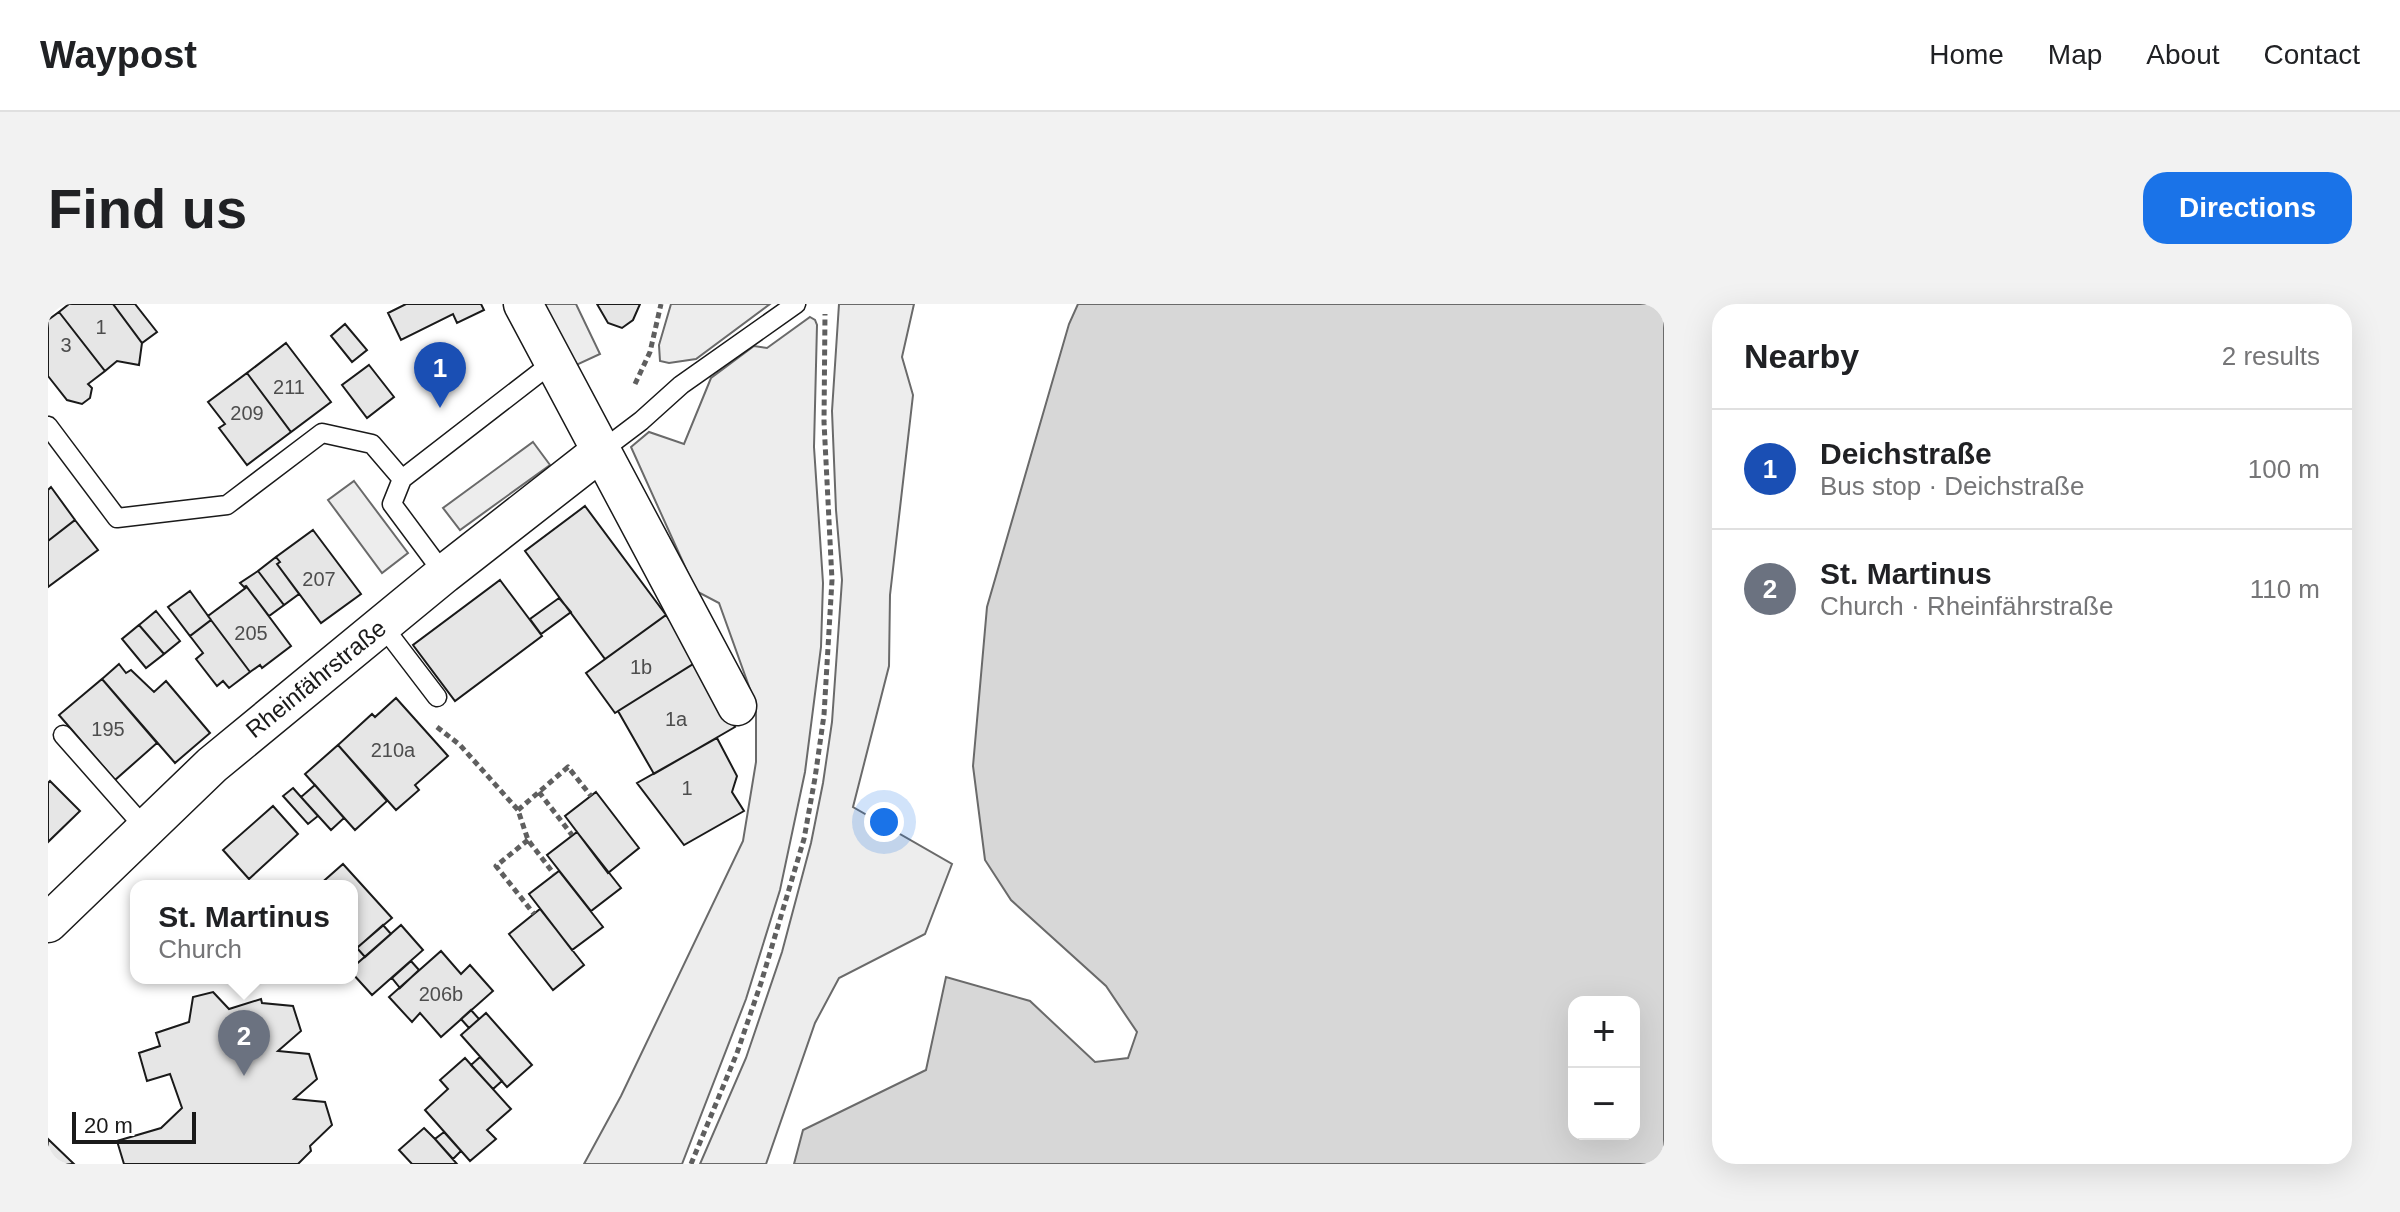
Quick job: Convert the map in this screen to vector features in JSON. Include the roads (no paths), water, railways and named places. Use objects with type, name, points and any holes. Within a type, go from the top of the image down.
[{"type":"street","points":[[523,304],[737,706]]},
{"type":"street","name":"Rheinfährstraße","points":[[48,923],[212,765],[444,574],[600,452]]},
{"type":"lane","points":[[600,452],[681,385],[796,304]]},
{"type":"lane","points":[[444,574],[392,504],[402,479],[552,363]]},
{"type":"lane","points":[[48,426],[117,518],[227,505],[322,433],[372,444],[402,479]]},
{"type":"lane","points":[[382,625],[437,697]]},
{"type":"lane","points":[[63,735],[146,829]]},
{"type":"place","name":"Deichstraße","points":[[440,408]]},
{"type":"place","name":"St. Martinus","points":[[244,1076]]}]
